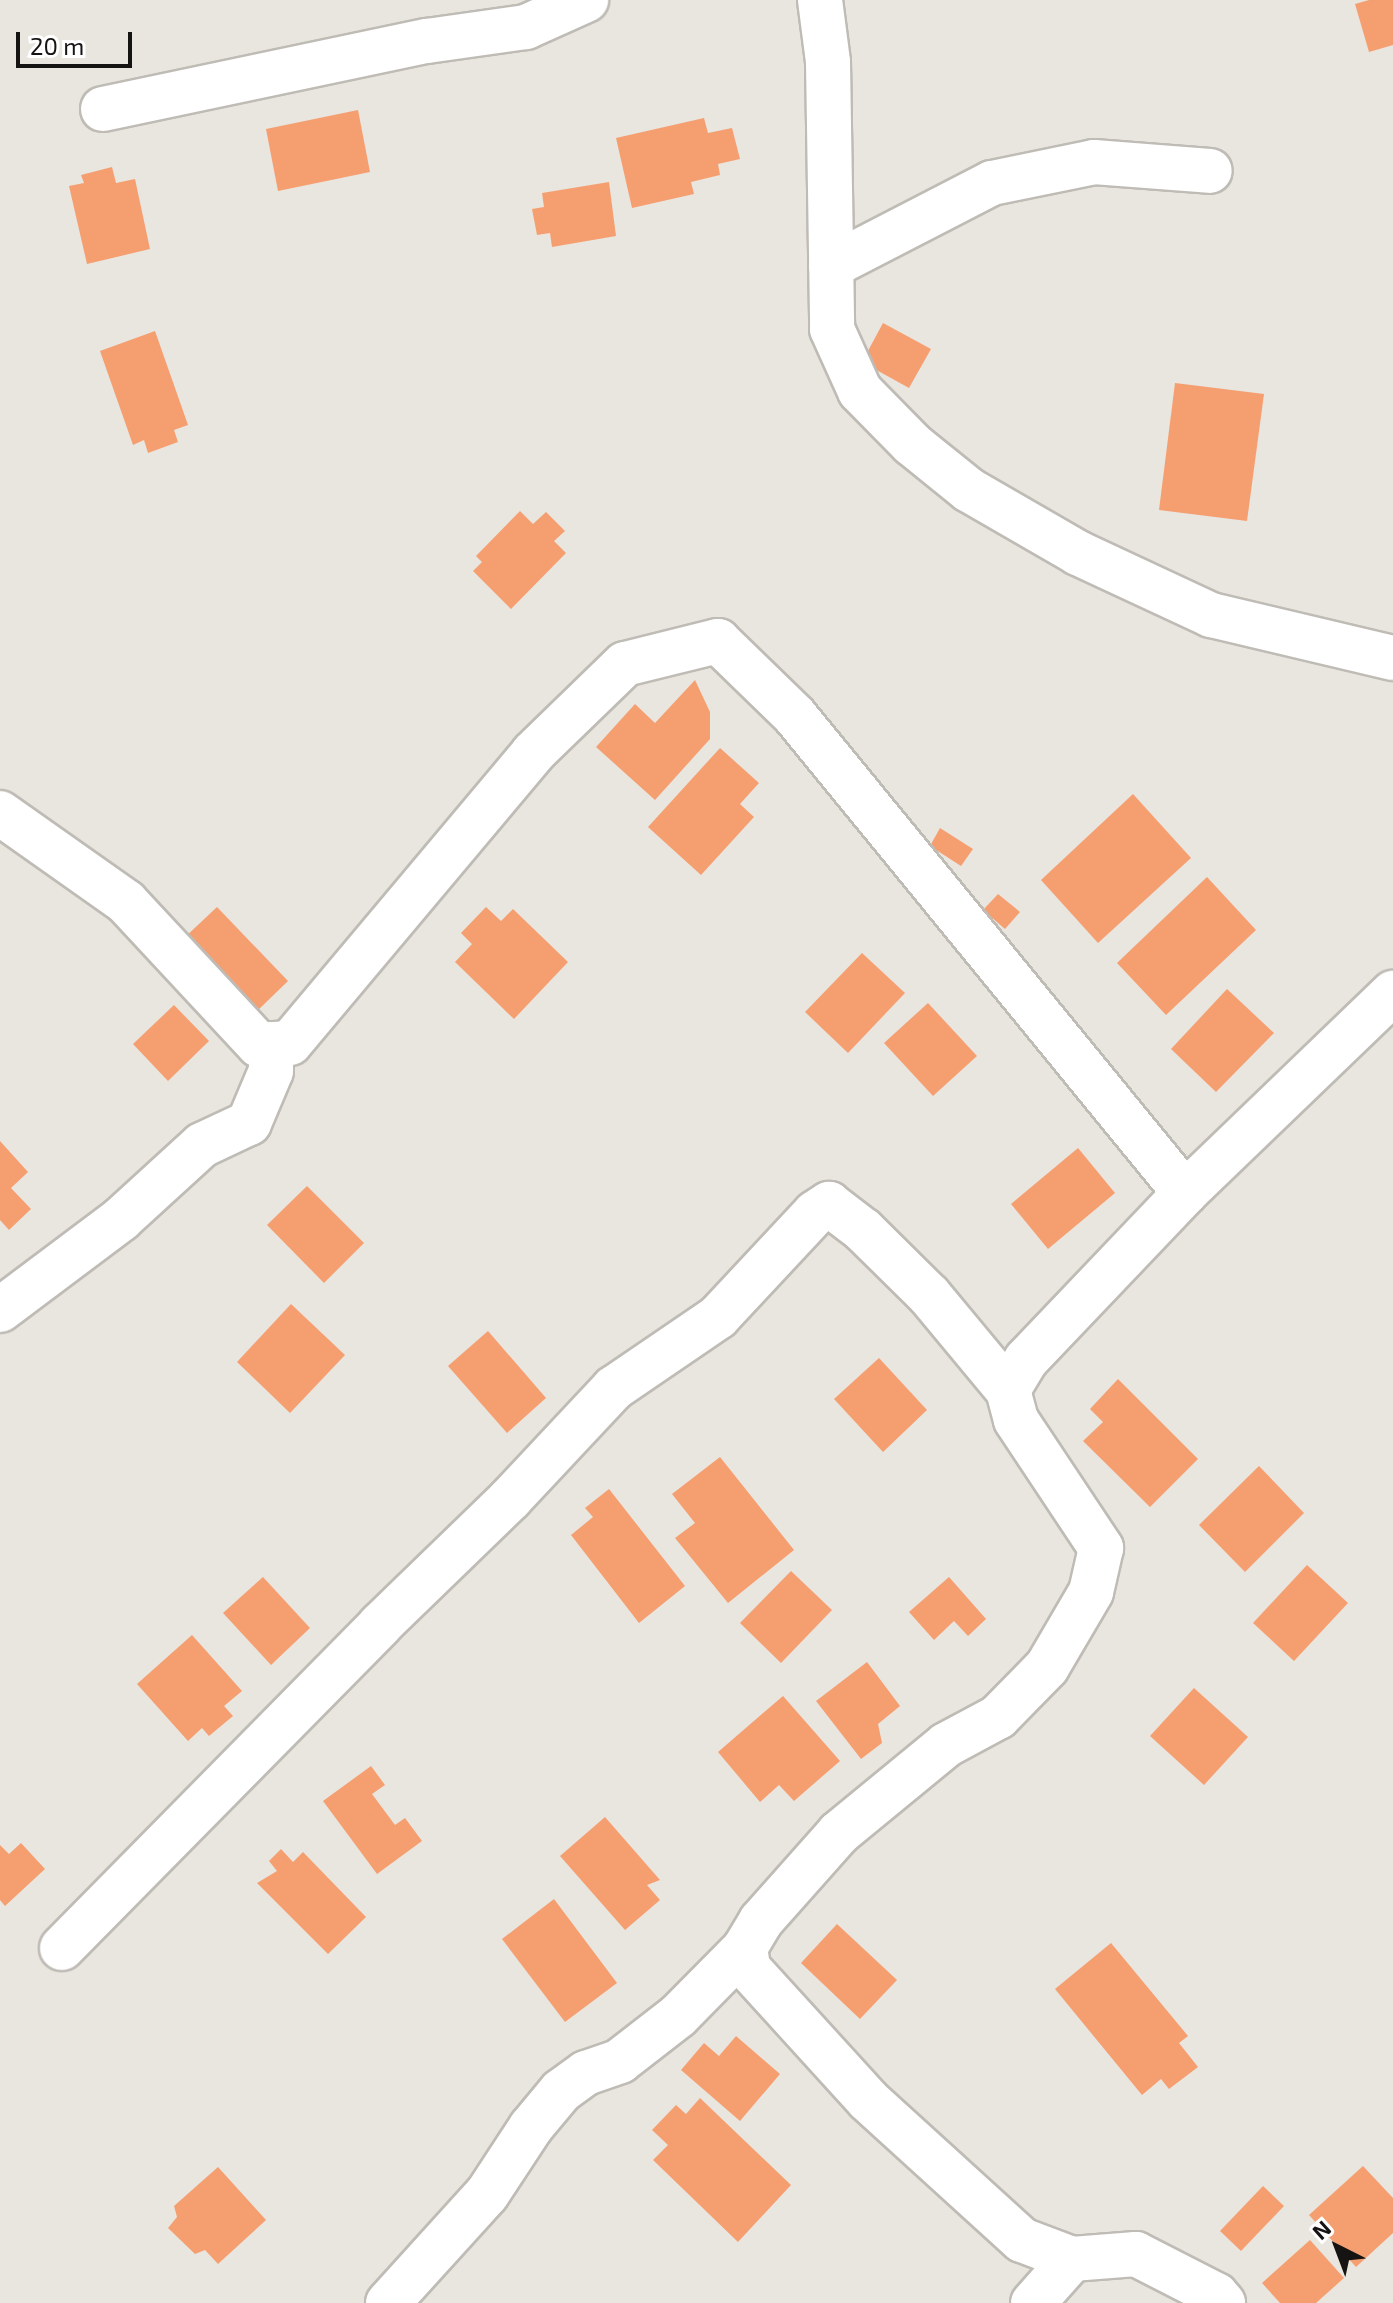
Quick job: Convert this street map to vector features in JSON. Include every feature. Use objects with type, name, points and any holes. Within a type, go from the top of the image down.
[{"type":"street","points":[[103,109],[427,41],[526,27],[586,0]]},
{"type":"street","points":[[820,0],[828,62],[832,329],[860,391],[912,444],[969,490],[1078,553],[1211,615],[1393,658]]},
{"type":"street","points":[[831,266],[992,183],[1094,162],[1210,171]]},
{"type":"street","points":[[0,813],[126,902],[259,1045],[290,1043],[533,753],[625,664],[718,641],[795,716],[1185,1193]]},
{"type":"street","points":[[1008,1390],[1026,1360],[1185,1193],[1393,993]]},
{"type":"street","points":[[0,1310],[121,1219],[202,1145],[249,1123],[271,1071],[271,1044]]},
{"type":"street","points":[[62,1948],[510,1499],[614,1388],[718,1317],[769,1267],[815,1213],[829,1204],[863,1230],[929,1295],[1008,1390],[1016,1420],[1101,1548],[1091,1592],[1047,1667],[998,1717],[946,1745],[839,1833],[761,1921],[745,1948],[678,2016],[620,2061],[586,2073],[561,2091],[531,2127],[487,2194],[388,2303]]},
{"type":"street","points":[[745,1948],[748,1968],[868,2100],[1022,2240],[1072,2259],[1136,2254],[1216,2295],[1223,2303]]},
{"type":"street","points":[[1033,2303],[1072,2259]]},
{"type":"building","points":[[1369,0],[1393,0],[1393,45],[1369,52],[1355,4]]},
{"type":"building","points":[[358,110],[370,172],[278,191],[266,129]]},
{"type":"building","points":[[704,118],[708,133],[732,128],[740,159],[718,164],[720,175],[691,182],[694,194],[632,208],[616,138]]},
{"type":"building","points":[[112,167],[116,183],[135,179],[150,249],[87,264],[69,186],[84,183],[81,175]]},
{"type":"building","points":[[609,182],[616,236],[552,247],[550,233],[537,235],[532,209],[544,207],[542,193]]},
{"type":"building","points":[[883,323],[931,349],[909,388],[862,362]]},
{"type":"building","points":[[155,331],[188,425],[174,430],[178,442],[148,453],[144,440],[133,445],[100,351]]},
{"type":"building","points":[[1175,383],[1264,394],[1247,521],[1159,510]]},
{"type":"building","points":[[520,511],[533,524],[546,512],[565,531],[554,541],[566,553],[511,609],[473,571],[482,562],[476,556]]},
{"type":"building","points":[[695,680],[710,712],[710,739],[655,800],[596,747],[635,704],[655,723]]},
{"type":"building","points":[[720,748],[759,783],[740,804],[754,817],[701,875],[648,827]]},
{"type":"building","points":[[1133,794],[1191,858],[1098,943],[1041,880]]},
{"type":"building","points":[[940,828],[973,849],[961,866],[930,846]]},
{"type":"building","points":[[1207,877],[1256,930],[1166,1015],[1117,963]]},
{"type":"building","points":[[998,894],[1020,912],[1005,929],[983,910]]},
{"type":"building","points":[[217,907],[288,981],[255,1013],[183,939]]},
{"type":"building","points":[[486,907],[501,921],[513,909],[568,962],[514,1019],[455,962],[472,944],[461,933]]},
{"type":"building","points":[[862,953],[905,993],[848,1053],[805,1012]]},
{"type":"building","points":[[1227,989],[1274,1033],[1216,1092],[1171,1049]]},
{"type":"building","points":[[928,1003],[977,1056],[933,1096],[884,1043]]},
{"type":"building","points":[[174,1005],[209,1041],[168,1081],[133,1044]]},
{"type":"building","points":[[0,1141],[28,1172],[11,1188],[31,1209],[9,1230],[0,1220]]},
{"type":"building","points":[[1078,1148],[1115,1193],[1048,1249],[1011,1204]]},
{"type":"building","points":[[307,1186],[364,1243],[324,1283],[267,1225]]},
{"type":"building","points":[[291,1304],[345,1355],[290,1413],[237,1362]]},
{"type":"building","points":[[488,1331],[546,1398],[507,1433],[448,1366]]},
{"type":"building","points":[[879,1358],[927,1410],[883,1452],[834,1399]]},
{"type":"building","points":[[1118,1379],[1198,1459],[1150,1507],[1083,1441],[1103,1422],[1090,1409]]},
{"type":"building","points":[[720,1457],[794,1550],[728,1603],[675,1538],[695,1523],[672,1494]]},
{"type":"building","points":[[1259,1466],[1304,1513],[1245,1572],[1199,1525]]},
{"type":"building","points":[[609,1489],[685,1586],[639,1623],[571,1535],[593,1517],[585,1508]]},
{"type":"building","points":[[1307,1565],[1348,1603],[1294,1661],[1253,1623]]},
{"type":"building","points":[[791,1571],[832,1610],[781,1663],[740,1623]]},
{"type":"building","points":[[263,1577],[310,1628],[271,1665],[223,1613]]},
{"type":"building","points":[[949,1577],[986,1619],[968,1636],[954,1621],[934,1640],[909,1612]]},
{"type":"building","points":[[192,1635],[242,1691],[224,1706],[233,1716],[209,1736],[202,1728],[188,1741],[137,1684]]},
{"type":"building","points":[[867,1662],[900,1706],[878,1724],[882,1743],[861,1759],[816,1701]]},
{"type":"building","points":[[1194,1688],[1248,1737],[1204,1785],[1150,1736]]},
{"type":"building","points":[[783,1696],[840,1761],[794,1801],[779,1785],[760,1802],[718,1752]]},
{"type":"building","points":[[371,1766],[385,1785],[372,1794],[395,1825],[405,1818],[422,1841],[377,1874],[323,1801]]},
{"type":"building","points":[[605,1817],[660,1880],[647,1885],[660,1900],[625,1930],[560,1856]]},
{"type":"building","points":[[21,1843],[45,1869],[5,1906],[0,1900],[0,1845],[9,1854]]},
{"type":"building","points":[[281,1849],[293,1862],[303,1852],[366,1917],[328,1954],[257,1883],[277,1871],[269,1861]]},
{"type":"building","points":[[554,1899],[617,1983],[565,2022],[502,1939]]},
{"type":"building","points":[[837,1924],[897,1980],[860,2019],[801,1963]]},
{"type":"building","points":[[1111,1943],[1188,2036],[1179,2043],[1198,2067],[1169,2089],[1161,2079],[1142,2095],[1055,1989]]},
{"type":"building","points":[[736,2036],[780,2074],[740,2121],[681,2070],[704,2043],[719,2056]]},
{"type":"building","points":[[700,2098],[791,2185],[738,2242],[653,2160],[668,2145],[652,2130],[676,2105],[686,2114]]},
{"type":"building","points":[[1363,2166],[1393,2198],[1393,2233],[1356,2267],[1309,2215]]},
{"type":"building","points":[[218,2167],[266,2220],[218,2264],[205,2250],[195,2254],[168,2228],[177,2217],[174,2206]]},
{"type":"building","points":[[1263,2186],[1284,2206],[1241,2251],[1220,2231]]},
{"type":"building","points":[[1310,2240],[1344,2278],[1316,2303],[1280,2303],[1262,2283]]}]
